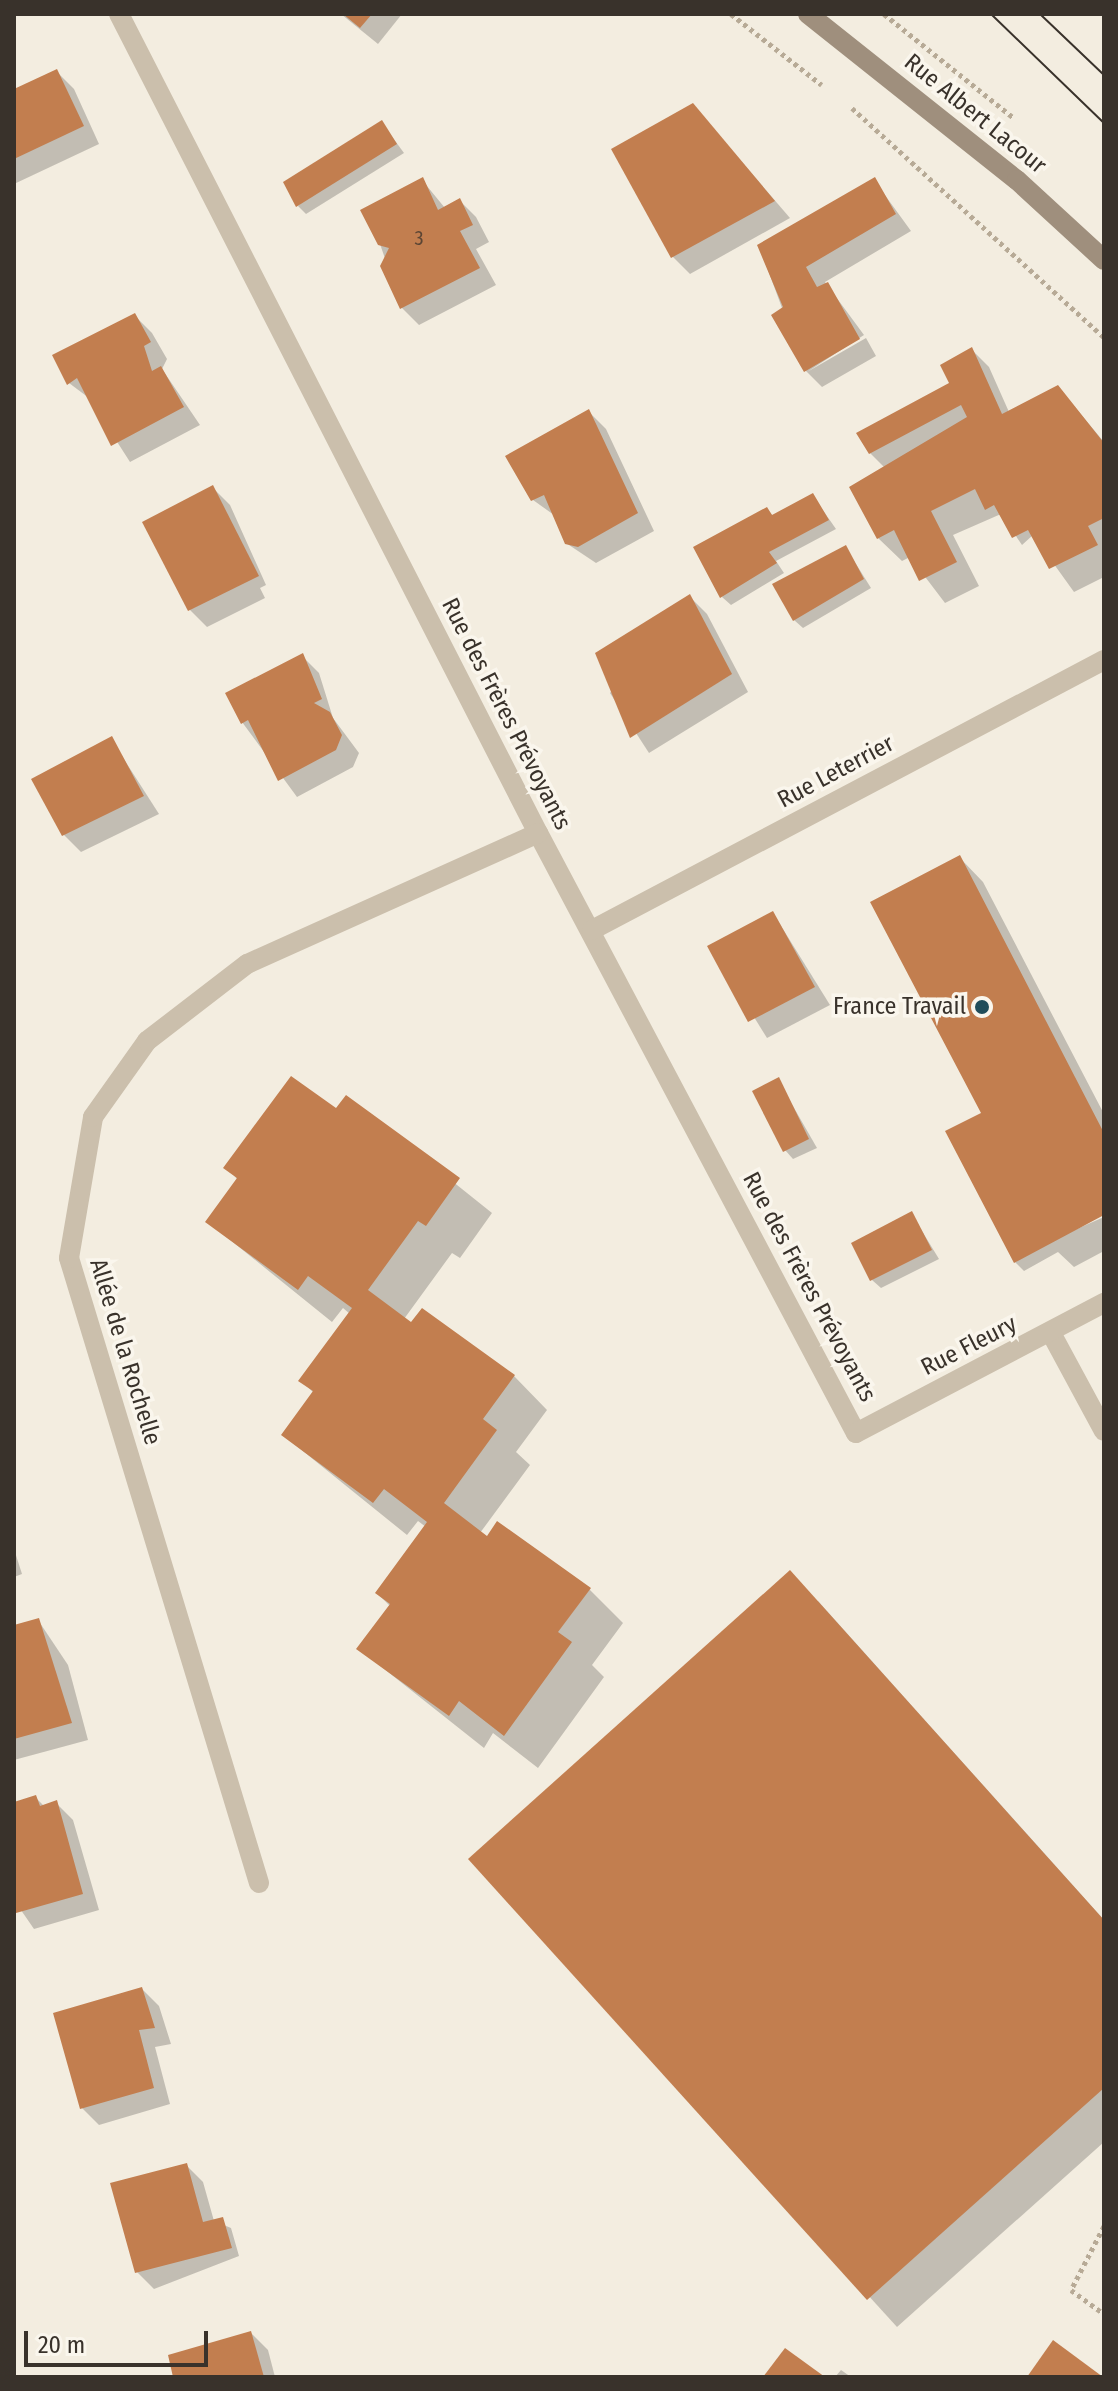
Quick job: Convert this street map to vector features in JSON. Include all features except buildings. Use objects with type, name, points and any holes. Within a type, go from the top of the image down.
[{"type":"street","name":"Rue des Frères Prévoyants","points":[[119,14],[538,833],[856,1433]]},
{"type":"street","name":"Rue Albert Lacour","points":[[808,14],[1017,180],[1104,260]]},
{"type":"street","name":"Rue Leterrier","points":[[592,930],[1104,660]]},
{"type":"street","name":"Allée de la Rochelle","points":[[259,1883],[69,1258],[93,1117],[147,1041],[247,964],[538,833]]},
{"type":"street","name":"Rue Fleury","points":[[856,1433],[1104,1303]]},
{"type":"street","points":[[1051,1333],[1104,1431]]},
{"type":"path","points":[[731,14],[977,216],[1104,337]]},
{"type":"path","points":[[1104,2226],[1071,2290],[1104,2314]]},
{"type":"tram line","points":[[991,14],[1104,123]]},
{"type":"tram line","points":[[1040,14],[1104,75]]},
{"type":"place","name":"France Travail","points":[[982,1007]]}]
